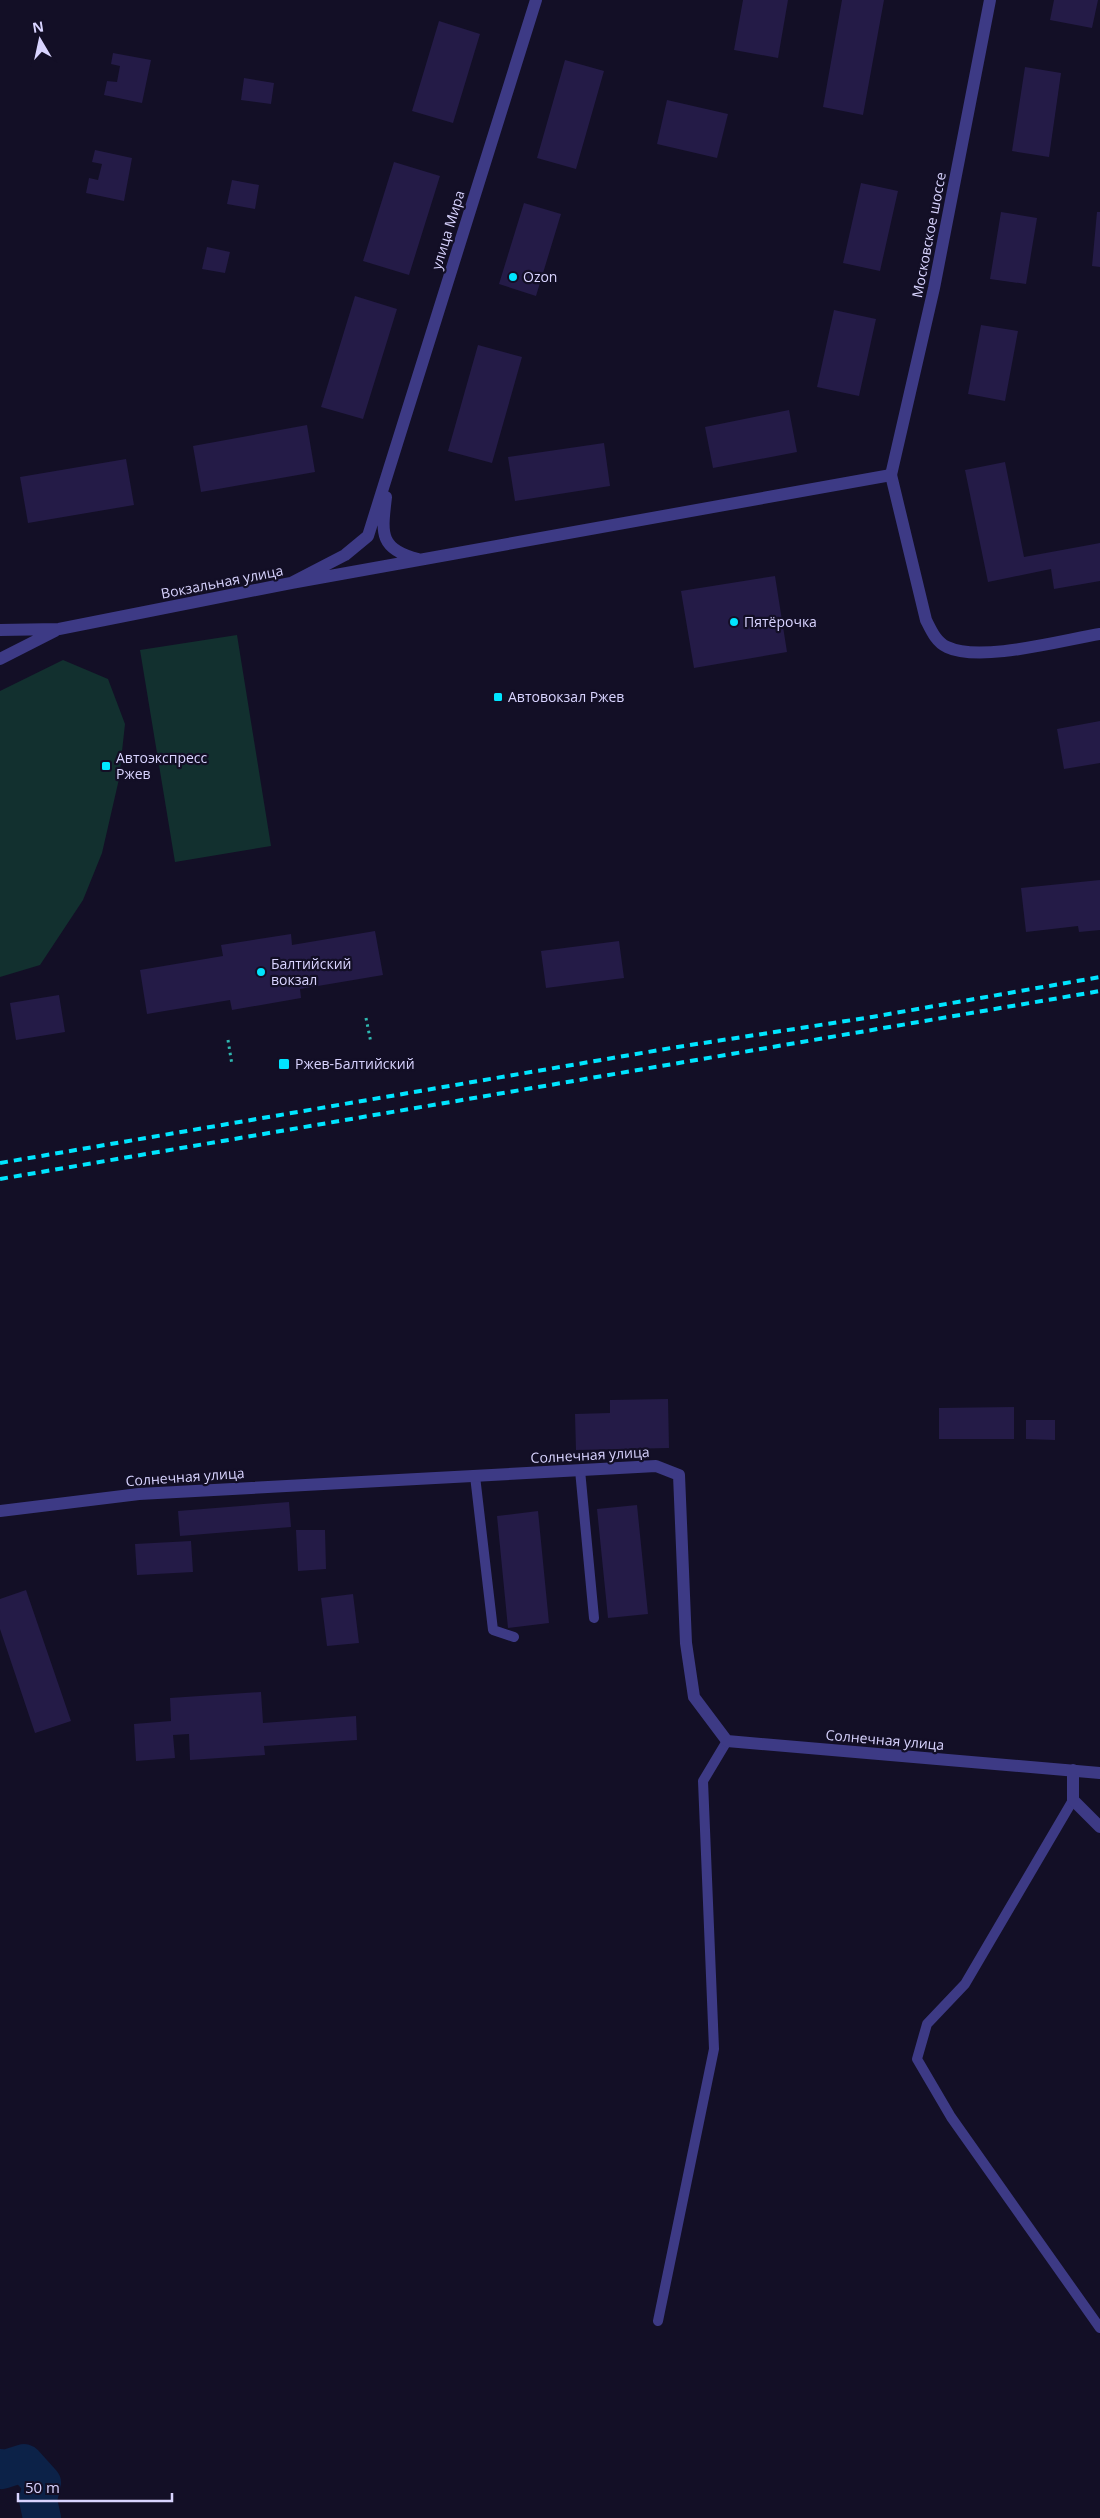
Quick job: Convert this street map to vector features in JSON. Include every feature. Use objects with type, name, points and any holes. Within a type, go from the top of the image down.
[{"type":"street","name":"улица Мира","points":[[389,470],[536,0]]},
{"type":"street","name":"Московское шоссе","points":[[891,475],[934,288],[990,0]]},
{"type":"street","points":[[389,470],[383,528],[385,538],[391,548],[401,554],[420,560]]},
{"type":"street","name":"Вокзальная улица","points":[[0,630],[59,629],[291,583],[345,555],[368,536],[389,470]]},
{"type":"street","points":[[291,583],[891,475],[926,620],[936,639],[946,647],[960,652],[981,653],[1100,634]]},
{"type":"street","points":[[0,659],[59,629]]},
{"type":"street","name":"Солнечная улица","points":[[0,1511],[138,1494],[656,1466],[679,1475],[686,1643],[694,1697],[727,1741],[1100,1773]]},
{"type":"street","points":[[1073,1770],[1073,1800],[1100,1827]]},
{"type":"lane","points":[[580,1470],[594,1618]]},
{"type":"lane","points":[[475,1476],[493,1630],[514,1637]]},
{"type":"lane","points":[[658,2321],[714,2049],[703,1781],[727,1741]]},
{"type":"lane","points":[[1073,1800],[966,1984],[927,2024],[917,2059],[951,2117],[1100,2328]]},
{"type":"path","points":[[366,1018],[370,1043]]},
{"type":"path","points":[[228,1040],[232,1065]]},
{"type":"green space","points":[[237,635],[271,846],[175,862],[140,650]]},
{"type":"green space","points":[[63,660],[108,679],[125,724],[119,779],[102,853],[83,900],[40,965],[0,977],[0,691]]},
{"type":"building","points":[[743,0],[788,0],[778,58],[734,50]]},
{"type":"building","points":[[842,0],[884,0],[863,115],[823,107]]},
{"type":"building","points":[[1054,0],[1098,0],[1092,28],[1050,20]]},
{"type":"building","points":[[439,21],[480,34],[453,123],[412,111]]},
{"type":"building","points":[[113,53],[151,60],[142,103],[104,95],[107,81],[117,82],[120,66],[111,64]]},
{"type":"building","points":[[565,60],[604,71],[576,169],[537,158]]},
{"type":"building","points":[[1025,67],[1061,73],[1049,157],[1012,151]]},
{"type":"building","points":[[244,78],[274,83],[271,104],[241,100]]},
{"type":"building","points":[[667,100],[728,114],[717,158],[657,144]]},
{"type":"building","points":[[95,150],[132,158],[124,201],[86,193],[89,178],[98,180],[102,164],[92,162]]},
{"type":"building","points":[[394,162],[440,176],[409,275],[363,261]]},
{"type":"building","points":[[232,180],[259,185],[255,209],[227,204]]},
{"type":"building","points":[[861,183],[898,191],[880,271],[843,263]]},
{"type":"building","points":[[524,203],[561,214],[536,296],[499,284]]},
{"type":"building","points":[[1001,212],[1037,218],[1026,284],[990,279]]},
{"type":"building","points":[[1097,212],[1100,212],[1100,267],[1092,266]]},
{"type":"building","points":[[207,247],[230,252],[225,273],[202,269]]},
{"type":"building","points":[[355,296],[397,309],[363,419],[321,407]]},
{"type":"building","points":[[834,310],[876,319],[859,396],[817,387]]},
{"type":"building","points":[[981,325],[1018,331],[1005,401],[968,394]]},
{"type":"building","points":[[478,345],[522,357],[492,463],[448,451]]},
{"type":"building","points":[[789,410],[797,452],[713,468],[705,427]]},
{"type":"building","points":[[307,425],[315,472],[201,492],[193,446]]},
{"type":"building","points":[[604,443],[610,486],[515,501],[508,457]]},
{"type":"building","points":[[126,459],[134,505],[28,523],[20,477]]},
{"type":"building","points":[[1005,462],[1024,557],[1100,543],[1100,581],[1054,589],[1051,569],[988,582],[965,470]]},
{"type":"building","name":"Пятёрочка","points":[[775,576],[787,652],[694,668],[681,591]]},
{"type":"building","points":[[1100,721],[1100,763],[1064,769],[1057,729]]},
{"type":"building","points":[[1100,880],[1100,930],[1079,932],[1078,926],[1026,932],[1021,888]]},
{"type":"building","name":"Балтийский вокзал","points":[[375,931],[383,975],[300,989],[301,998],[232,1010],[230,1000],[147,1014],[140,970],[223,956],[221,945],[291,934],[292,945]]},
{"type":"building","points":[[619,941],[624,978],[546,988],[541,951]]},
{"type":"building","points":[[59,995],[65,1032],[16,1040],[10,1003]]},
{"type":"building","points":[[668,1399],[669,1448],[576,1450],[575,1414],[610,1413],[610,1400]]},
{"type":"building","points":[[1014,1407],[1014,1439],[939,1439],[939,1408]]},
{"type":"building","points":[[1026,1420],[1055,1420],[1055,1440],[1026,1439]]},
{"type":"building","points":[[289,1502],[291,1527],[180,1536],[178,1511]]},
{"type":"building","points":[[637,1505],[648,1614],[608,1618],[597,1509]]},
{"type":"building","points":[[538,1511],[549,1623],[508,1628],[497,1516]]},
{"type":"building","points":[[296,1530],[325,1530],[326,1569],[298,1571]]},
{"type":"building","points":[[191,1541],[193,1572],[137,1575],[135,1544]]},
{"type":"building","points":[[26,1590],[71,1721],[35,1733],[0,1629],[0,1599]]},
{"type":"building","points":[[353,1594],[359,1643],[327,1646],[321,1598]]},
{"type":"building","points":[[261,1692],[263,1723],[356,1716],[357,1740],[264,1746],[265,1755],[190,1760],[189,1734],[173,1735],[175,1758],[136,1761],[134,1724],[171,1721],[170,1698]]},
{"type":"waterway","points":[[0,2468],[2,2470],[24,2463],[42,2483],[38,2500],[42,2518]]},
{"type":"railway","points":[[0,1163],[671,1048],[872,1017],[1100,977]]},
{"type":"railway","points":[[0,1179],[1100,991]]},
{"type":"place","name":"Ozon","points":[[513,277]]},
{"type":"place","name":"Пятёрочка","points":[[734,622]]},
{"type":"place","name":"Автовокзал Ржев","points":[[498,697]]},
{"type":"place","name":"Автоэкспресс Ржев","points":[[106,766]]},
{"type":"place","name":"Балтийский вокзал","points":[[261,972]]},
{"type":"place","name":"Ржев-Балтийский","points":[[284,1064]]}]
